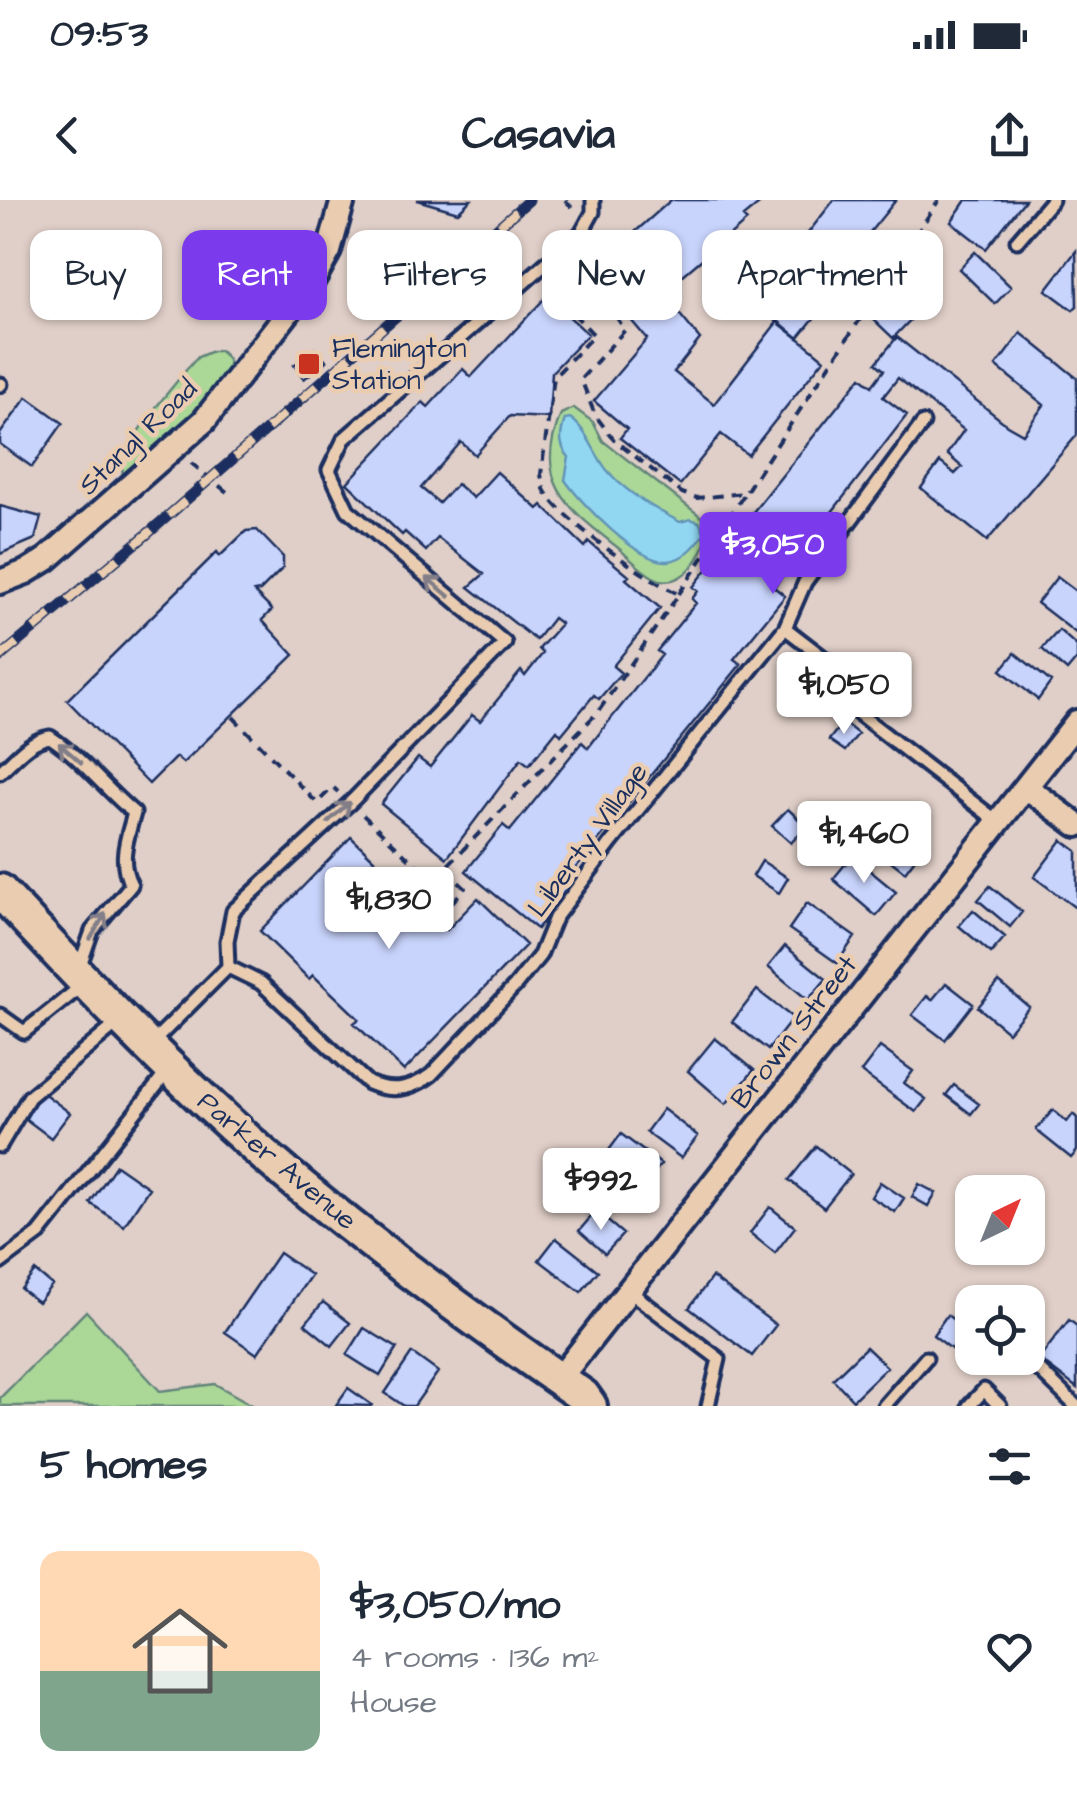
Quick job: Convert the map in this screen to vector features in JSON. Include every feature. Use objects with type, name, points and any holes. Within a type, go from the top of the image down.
[{"type":"main road","name":"Parker Avenue","points":[[0,891],[122,1020],[304,1189],[577,1394],[620,1406]]},
{"type":"street","name":"Stangl Road","points":[[0,582],[47,560],[204,421],[313,280],[328,252],[342,200]]},
{"type":"street","name":"Brown Street","points":[[577,1394],[628,1291],[1077,722]]},
{"type":"street","points":[[1026,787],[1077,825]]},
{"type":"lane","points":[[0,1262],[39,1234],[160,1057],[228,968],[227,941],[233,911],[350,803],[506,643],[348,510],[329,470],[344,439],[582,232],[593,212],[593,200]]},
{"type":"lane","points":[[1017,241],[1052,200]]},
{"type":"lane","name":"Liberty Village","points":[[228,968],[261,983],[368,1084],[384,1090],[419,1084],[432,1075],[540,954],[555,918],[785,628],[805,582],[923,424]]},
{"type":"lane","points":[[785,628],[841,672],[859,714],[998,822]]},
{"type":"lane","points":[[0,772],[40,738],[50,737],[70,750],[107,791],[134,813],[123,856],[124,872],[131,885],[92,932],[81,979],[24,1032],[0,1015]]},
{"type":"lane","points":[[0,1146],[29,1097],[122,1020]]},
{"type":"lane","points":[[628,1291],[719,1359],[708,1406]]},
{"type":"lane","points":[[884,1406],[926,1358]]},
{"type":"lane","points":[[1044,1375],[1076,1406]]},
{"type":"lane","points":[[968,1406],[984,1390],[1000,1406]]},
{"type":"path","points":[[232,717],[317,803],[334,788],[428,876],[420,884],[446,908],[465,888],[444,869],[598,712],[940,200]]},
{"type":"path","points":[[679,594],[654,583],[594,537],[555,504],[544,488],[541,474],[554,377],[594,334],[566,306],[570,301],[598,289],[625,330],[581,379],[594,415],[614,440],[682,493],[697,498],[745,493]]},
{"type":"path","points":[[175,450],[226,492]]},
{"type":"green space","points":[[220,351],[228,359],[229,372],[164,445],[123,474],[127,450],[146,420],[198,357]]},
{"type":"green space","points":[[574,408],[593,422],[603,441],[708,522],[702,552],[680,577],[660,580],[649,575],[584,520],[560,492],[553,476],[553,438],[561,414]]},
{"type":"green space","points":[[86,1311],[160,1391],[215,1384],[254,1406],[0,1406],[0,1398]]},
{"type":"water","points":[[570,418],[623,486],[680,522],[699,522],[705,533],[689,551],[668,561],[642,553],[583,502],[565,480],[569,457],[561,434],[565,419]]},
{"type":"building","points":[[417,200],[471,200],[458,212]]},
{"type":"building","points":[[671,200],[764,200],[743,217],[747,221],[736,230],[702,230],[702,259],[682,276],[682,230],[637,230]]},
{"type":"building","points":[[834,200],[896,200],[872,230],[810,230]]},
{"type":"building","points":[[966,200],[1025,200],[986,249],[951,222]]},
{"type":"building","points":[[1076,251],[1077,306],[1073,310],[1046,290]]},
{"type":"building","points":[[975,252],[1011,287],[995,304],[959,269]]},
{"type":"building","points":[[542,301],[542,320],[573,320],[588,334],[552,372],[549,418],[510,416],[475,455],[461,442],[421,488],[439,503],[457,484],[473,498],[497,472],[538,509],[542,505],[585,547],[589,542],[660,608],[613,666],[621,673],[599,699],[594,695],[561,735],[557,730],[529,765],[521,759],[447,858],[381,804],[418,758],[430,767],[472,715],[480,721],[521,671],[525,676],[543,653],[539,649],[561,624],[553,618],[536,640],[469,587],[484,574],[438,538],[426,551],[405,532],[402,535],[347,483],[423,402],[428,407],[463,369],[471,377]]},
{"type":"building","points":[[682,317],[700,339],[674,372],[714,404],[778,321],[824,359],[748,455],[721,434],[680,485],[620,438],[627,429],[594,401],[647,339],[631,320]]},
{"type":"building","points":[[775,320],[813,320],[798,338]]},
{"type":"building","points":[[874,320],[910,320],[893,338]]},
{"type":"building","points":[[1021,333],[1077,378],[1077,435],[987,541],[921,488],[940,462],[955,474],[962,467],[947,454],[964,430],[898,378],[883,397],[907,415],[774,587],[785,596],[734,659],[741,664],[569,876],[575,880],[537,929],[466,871],[503,825],[510,831],[582,742],[588,748],[662,655],[657,651],[696,603],[692,599],[698,591],[693,587],[861,377],[872,386],[884,370],[876,363],[897,337],[1023,434],[1044,405],[996,366]]},
{"type":"building","name":"Flemington Station","points":[[315,349],[327,361],[304,379],[294,365]]},
{"type":"building","points":[[27,397],[63,423],[32,467],[0,444],[0,434]]},
{"type":"building","points":[[0,506],[41,517],[35,539],[0,554]]},
{"type":"building","points":[[257,530],[283,557],[283,568],[260,591],[254,592],[272,610],[262,620],[294,655],[183,763],[176,757],[149,784],[67,700],[217,552],[220,556],[246,531]]},
{"type":"building","points":[[1057,577],[1077,592],[1077,634],[1037,603]]},
{"type":"building","points":[[1059,630],[1077,646],[1077,659],[1067,671],[1042,649]]},
{"type":"building","points":[[1015,653],[1051,682],[1038,700],[1001,670]]},
{"type":"building","points":[[812,663],[827,675],[809,699],[794,687]]},
{"type":"building","points":[[843,722],[858,734],[845,751],[829,740]]},
{"type":"building","points":[[788,809],[806,826],[791,843],[772,826]]},
{"type":"building","points":[[894,820],[907,830],[910,825],[929,840],[905,872],[873,847]]},
{"type":"building","points":[[351,837],[447,930],[478,898],[526,945],[404,1071],[354,1023],[359,1019],[313,975],[309,979],[260,931]]},
{"type":"building","points":[[1062,840],[1077,851],[1077,909],[1034,877]]},
{"type":"building","points":[[852,856],[896,892],[876,916],[833,879]]},
{"type":"building","points":[[762,861],[788,878],[779,893],[753,876]]},
{"type":"building","points":[[990,886],[1022,912],[1010,927],[978,900]]},
{"type":"building","points":[[807,903],[855,937],[837,963],[789,929]]},
{"type":"building","points":[[973,910],[1005,937],[991,953],[959,926]]},
{"type":"building","points":[[785,946],[826,979],[808,1000],[768,967]]},
{"type":"building","points":[[999,982],[1029,1007],[1008,1032],[978,1007]]},
{"type":"building","points":[[946,983],[973,1004],[945,1040],[912,1015],[927,996],[932,1000]]},
{"type":"building","points":[[757,990],[793,1018],[768,1050],[732,1022]]},
{"type":"building","points":[[715,1038],[754,1070],[726,1104],[688,1071]]},
{"type":"building","points":[[880,1047],[913,1071],[904,1083],[926,1099],[916,1112],[861,1072]]},
{"type":"building","points":[[954,1085],[979,1104],[971,1114],[946,1095]]},
{"type":"building","points":[[42,1092],[70,1113],[51,1138],[23,1117]]},
{"type":"building","points":[[663,1109],[698,1136],[681,1158],[646,1132]]},
{"type":"building","points":[[1053,1110],[1067,1122],[1073,1114],[1077,1118],[1077,1151],[1071,1158],[1036,1130]]},
{"type":"building","points":[[621,1134],[661,1164],[651,1177],[640,1169],[624,1190],[595,1169]]},
{"type":"building","points":[[816,1146],[851,1174],[824,1208],[789,1180]]},
{"type":"building","points":[[116,1165],[149,1188],[124,1226],[90,1203]]},
{"type":"building","points":[[880,1182],[904,1198],[895,1212],[871,1197]]},
{"type":"building","points":[[919,1184],[936,1193],[928,1206],[912,1197]]},
{"type":"building","points":[[770,1207],[795,1227],[775,1253],[750,1233]]},
{"type":"building","points":[[596,1211],[623,1234],[605,1254],[579,1231]]},
{"type":"building","points":[[556,1238],[598,1271],[581,1292],[539,1260]]},
{"type":"building","points":[[279,1253],[311,1275],[257,1354],[225,1332]]},
{"type":"building","points":[[35,1271],[52,1285],[38,1302],[21,1289]]},
{"type":"building","points":[[712,1277],[776,1325],[752,1356],[689,1308]]},
{"type":"building","points":[[323,1302],[350,1323],[332,1346],[305,1324]]},
{"type":"building","points":[[947,1315],[955,1321],[955,1352],[933,1335]]},
{"type":"building","points":[[1069,1320],[1077,1326],[1077,1388],[1045,1364],[1045,1351]]},
{"type":"building","points":[[364,1328],[397,1348],[380,1376],[347,1355]]},
{"type":"building","points":[[866,1347],[887,1367],[853,1400],[833,1379]]},
{"type":"building","points":[[412,1353],[438,1372],[414,1406],[404,1406],[385,1393]]},
{"type":"building","points":[[348,1388],[372,1405],[336,1405]]},
{"type":"railway","points":[[0,657],[145,536],[529,200]]},
{"type":"place","name":"Flemington Station","points":[[309,364]]}]
